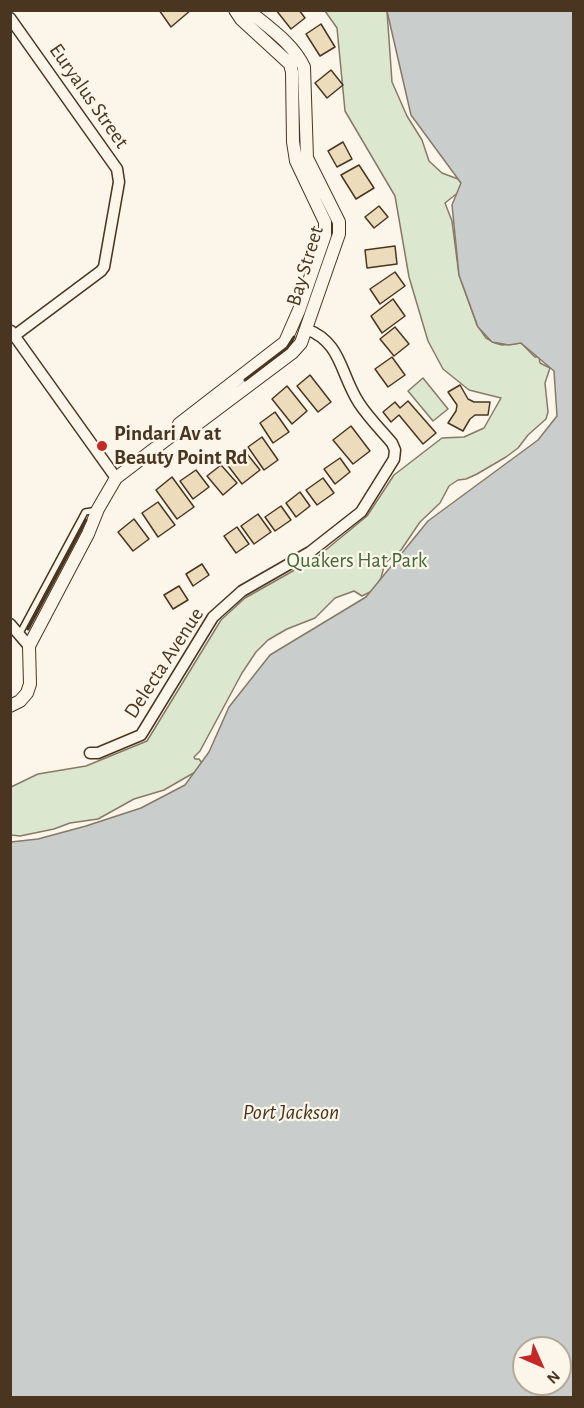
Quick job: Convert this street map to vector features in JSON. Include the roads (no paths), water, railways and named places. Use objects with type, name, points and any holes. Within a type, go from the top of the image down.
[{"type":"street","name":"Bay Street","points":[[175,433],[179,424],[285,342],[299,310],[326,227],[326,222],[296,161],[293,142],[290,64],[241,19],[235,10]]},
{"type":"street","name":"Bay Street","points":[[248,10],[299,56],[304,67],[307,159],[339,222],[339,234],[306,329],[320,335],[330,343],[359,402],[392,443],[395,450],[394,459]]},
{"type":"street","name":"Euryalus Street","points":[[10,18],[117,169],[119,182],[104,267],[12,333]]},
{"type":"street","points":[[10,706],[20,701],[27,693],[30,684],[29,646],[116,478],[175,433],[188,431],[292,353],[301,343],[306,329]]},
{"type":"street","points":[[12,333],[116,478]]},
{"type":"street","name":"Delecta Avenue","points":[[90,753],[98,753],[141,735],[213,617],[242,591],[310,552],[361,512],[394,459]]},
{"type":"street","points":[[10,624],[29,646]]},
{"type":"lane","points":[[293,142],[306,140]]},
{"type":"lane","points":[[20,635],[85,512],[98,509]]},
{"type":"water","name":"Port Jackson","points":[[387,11],[573,11],[573,1397],[11,1397],[11,842],[38,839],[141,808],[185,785],[209,752],[229,707],[270,655],[366,597],[428,521],[538,440],[557,416],[554,371],[521,343],[509,345],[492,342],[478,327],[459,275],[452,205],[461,183],[411,115]]},
{"type":"place","name":"Pindari Av at Beauty Point Rd","points":[[102,446]]},
{"type":"park label","name":"Quakers Hat Park","points":[[357,561]]}]
